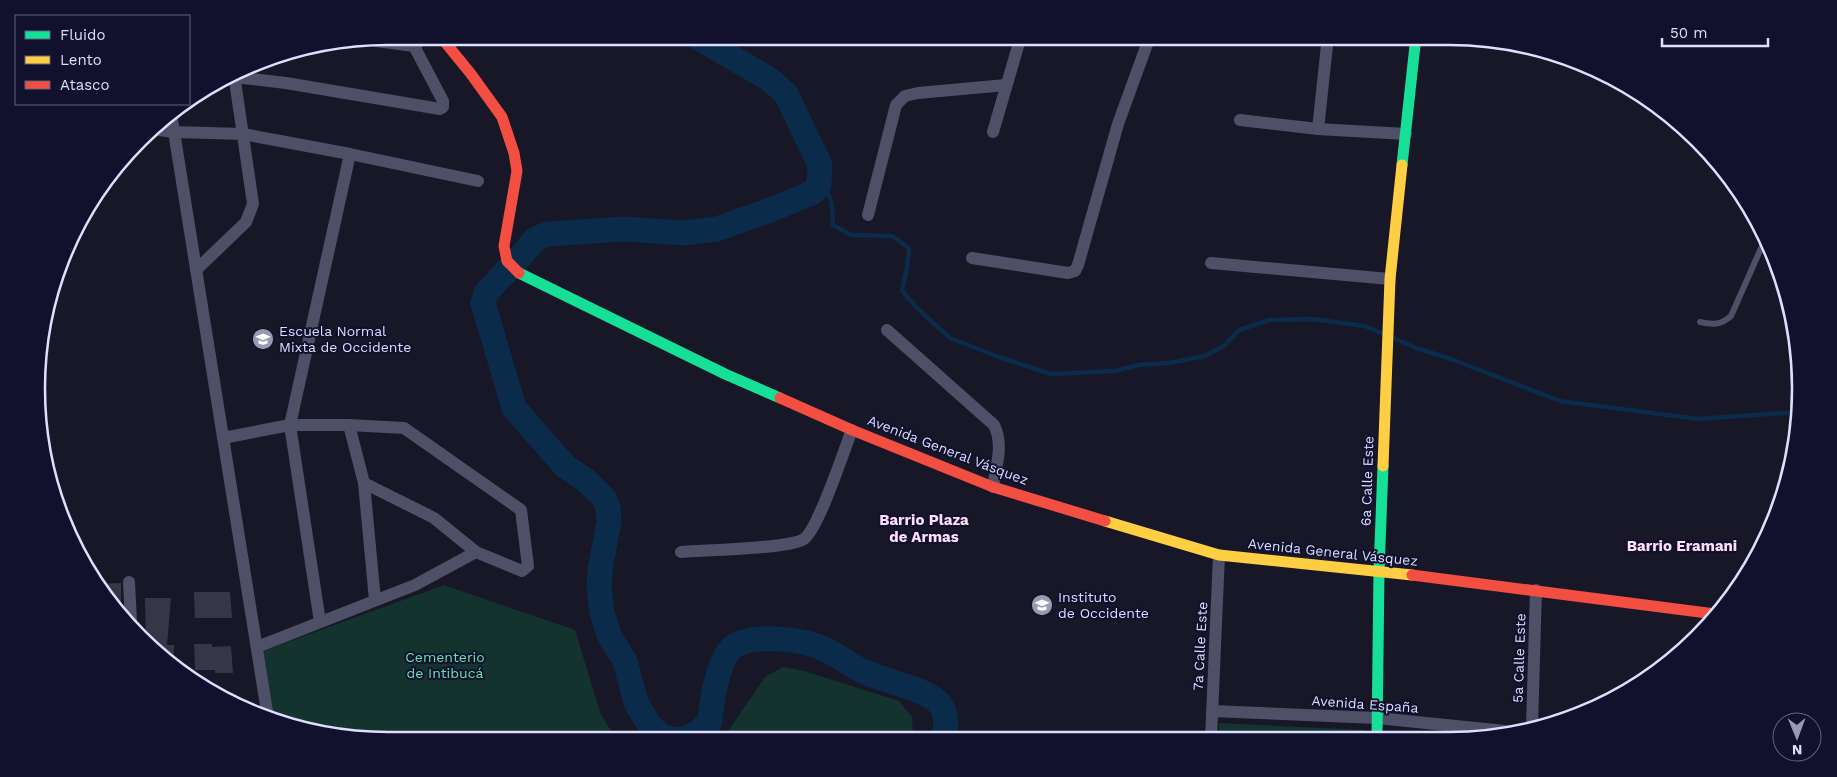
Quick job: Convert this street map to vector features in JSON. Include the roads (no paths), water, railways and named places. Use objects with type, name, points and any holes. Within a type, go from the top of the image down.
[{"type":"street","points":[[245,77],[440,109],[443,107],[443,101],[414,46],[406,45]]},
{"type":"street","name":"Avenida General Vásquez","points":[[447,45],[471,74],[502,118],[514,153],[517,170],[504,246],[507,261],[518,273],[725,374],[852,430],[993,486],[1219,555],[1379,571],[1709,613]]},
{"type":"street","points":[[993,132],[1018,45]]},
{"type":"street","points":[[972,258],[1068,273],[1075,271],[1118,124],[1147,45]]},
{"type":"street","points":[[1318,129],[1327,45]]},
{"type":"street","name":"6a Calle Este","points":[[1377,732],[1379,571],[1390,279],[1415,45]]},
{"type":"street","points":[[196,270],[246,222],[253,204],[236,81]]},
{"type":"street","points":[[868,215],[896,104],[905,96],[918,93],[1006,86]]},
{"type":"street","points":[[1240,120],[1318,129],[1406,134]]},
{"type":"street","points":[[172,121],[267,710]]},
{"type":"street","points":[[162,130],[243,134],[478,181]]},
{"type":"street","points":[[320,622],[290,425],[350,154]]},
{"type":"street","points":[[1211,263],[1390,279]]},
{"type":"street","points":[[887,330],[994,425],[999,434],[999,447],[993,486]]},
{"type":"street","points":[[223,438],[290,425],[349,425],[404,428],[521,510],[528,566],[522,571],[476,552],[434,518],[364,483]]},
{"type":"street","points":[[349,425],[364,483],[375,600]]},
{"type":"street","points":[[682,552],[783,545],[804,538],[820,515],[852,430]]},
{"type":"street","points":[[257,647],[414,585],[476,552]]},
{"type":"street","name":"7a Calle Este","points":[[1210,732],[1219,555]]},
{"type":"street","points":[[129,582],[131,616]]},
{"type":"street","name":"5a Calle Este","points":[[1532,721],[1536,590]]},
{"type":"street","name":"Avenida España","points":[[1212,711],[1377,718],[1489,729]]},
{"type":"lane","points":[[1700,322],[1719,324],[1725,322],[1731,316],[1762,247]]},
{"type":"waterway","points":[[657,732],[650,726],[636,703],[625,661],[610,637],[602,613],[599,588],[600,570],[609,521],[608,508],[604,498],[588,482],[565,466],[514,408],[483,303],[486,293],[534,240],[539,237],[549,234],[623,229],[684,233],[717,229],[812,193],[819,185],[820,165],[786,94],[769,79],[710,45]]},
{"type":"waterway","points":[[819,185],[830,198],[833,225],[851,235],[892,236],[909,248],[902,291],[918,309],[950,338],[1051,374],[1114,371],[1139,365],[1169,363],[1205,356],[1224,346],[1239,330],[1269,320],[1313,319],[1365,326],[1384,334]]},
{"type":"waterway","points":[[1391,337],[1560,401],[1698,419],[1791,412]]},
{"type":"waterway","points":[[698,732],[710,722],[719,671],[728,653],[733,647],[741,643],[764,639],[790,640],[822,648],[865,672],[915,689],[933,698],[942,707],[945,716],[945,732]]},
{"type":"place","name":"Escuela Normal Mixta de Occidente","points":[[263,339]]},
{"type":"place","name":"Instituto de Occidente","points":[[1042,605]]},
{"type":"district","name":"Barrio Plaza de Armas","points":[[924,528]]},
{"type":"district","name":"Barrio Eramani","points":[[1682,546]]},
{"type":"park label","name":"Cementerio de Intibucá","points":[[445,666]]}]
